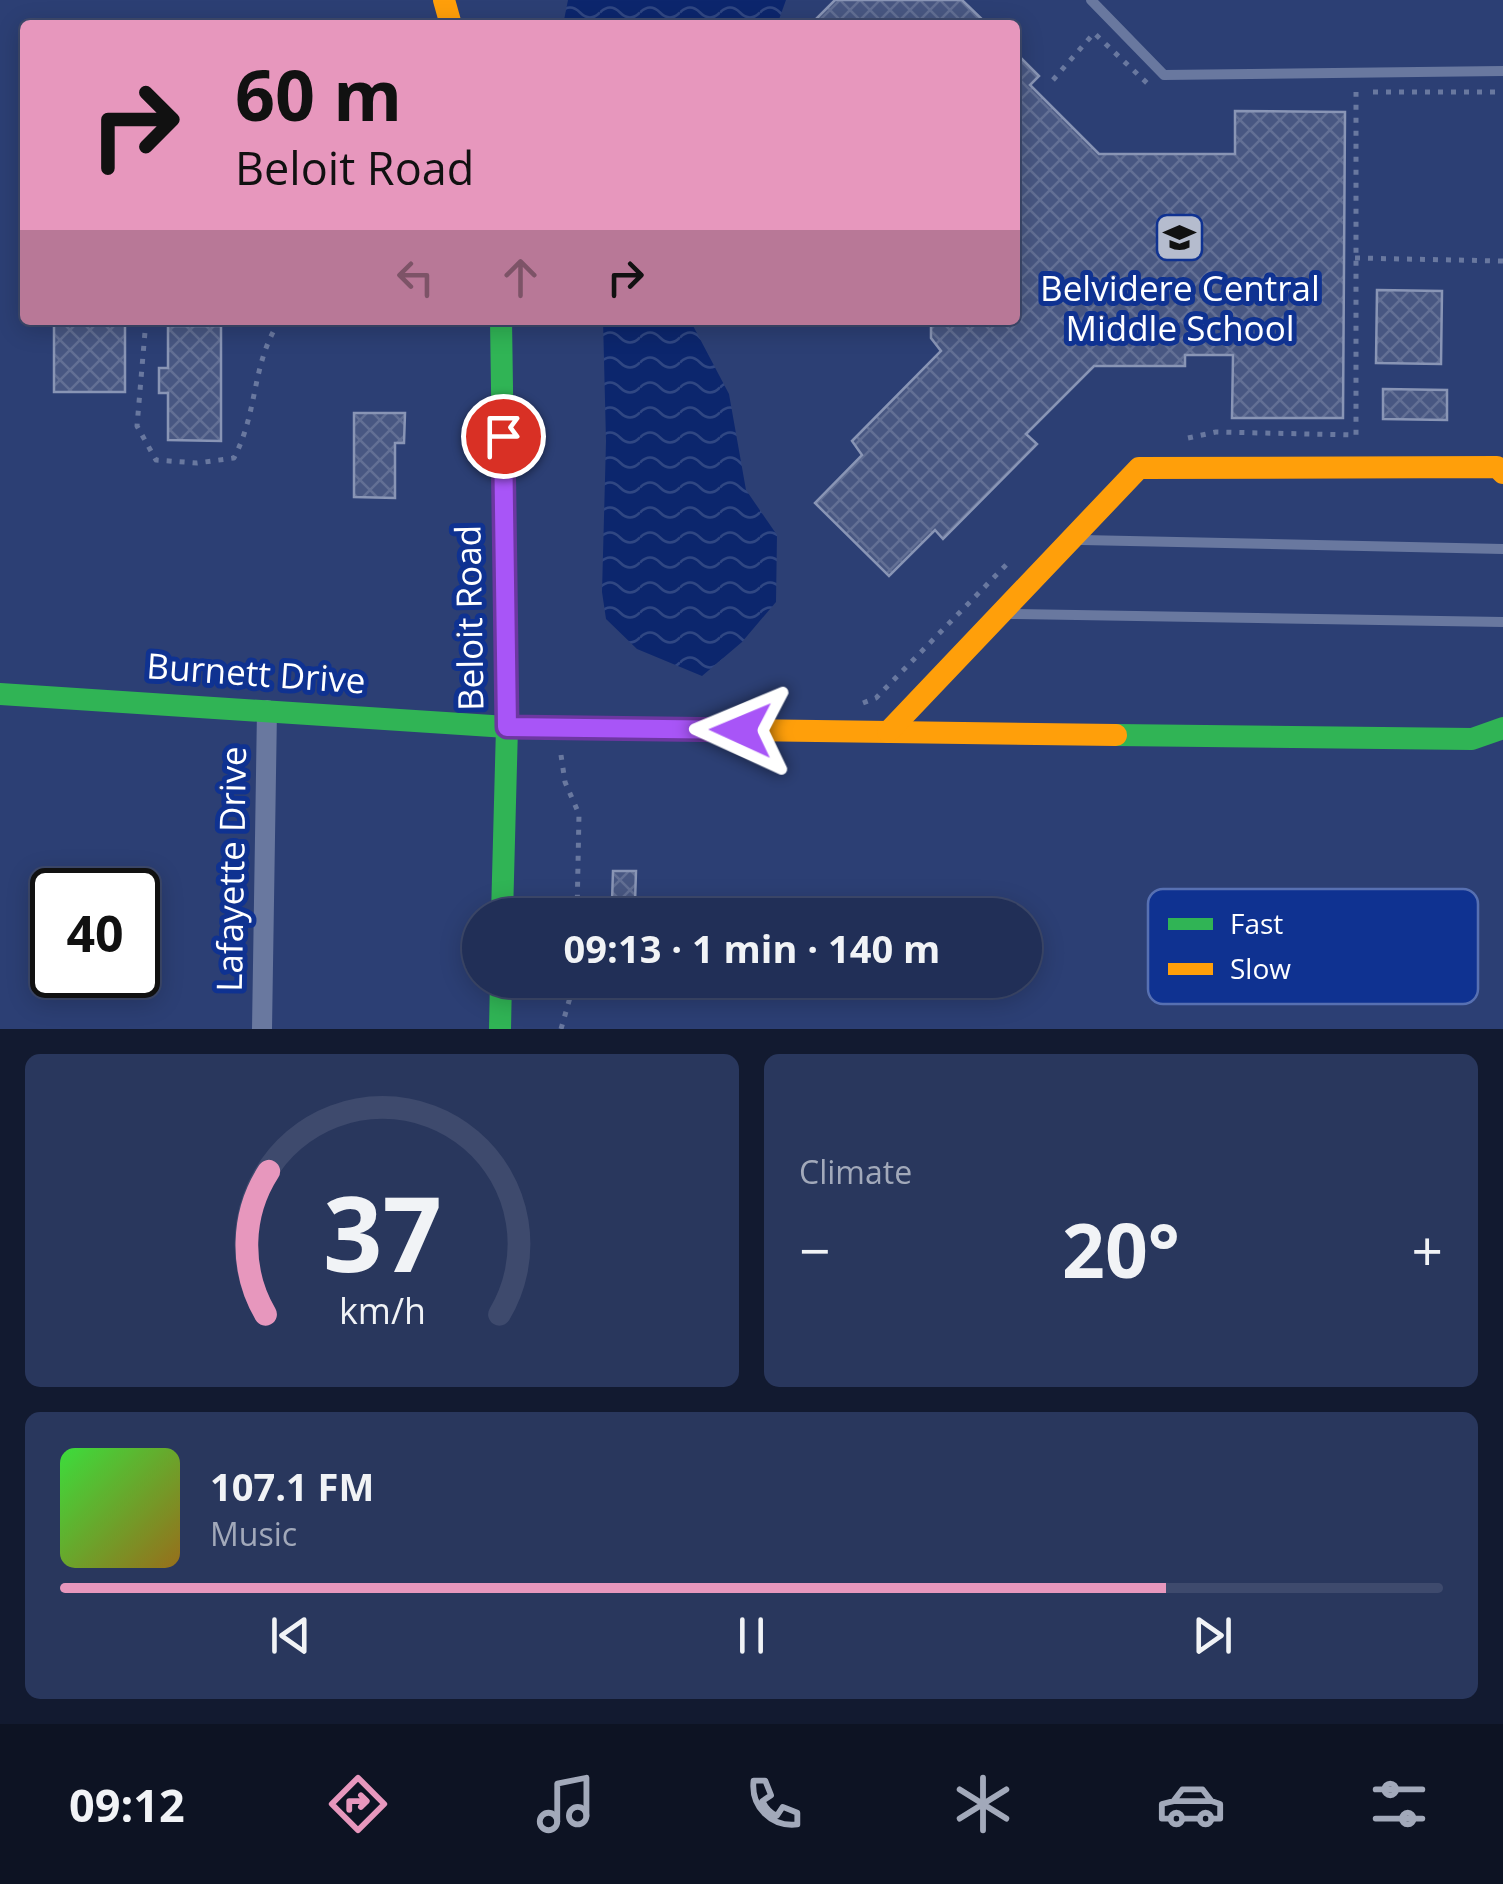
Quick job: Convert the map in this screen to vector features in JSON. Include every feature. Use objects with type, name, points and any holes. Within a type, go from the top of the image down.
[{"type":"street","name":"Beloit Road","points":[[501,325],[507,727],[502,898]]},
{"type":"street","points":[[888,732],[1139,468],[1497,467],[1503,473]]},
{"type":"street","name":"Burnett Drive","points":[[0,694],[507,727],[1472,739],[1503,728]]},
{"type":"street","name":"Lafayette Drive","points":[[262,1029],[267,710]]},
{"type":"street","points":[[500,1029],[501,998]]},
{"type":"lane","points":[[1091,0],[1164,74],[1503,71]]},
{"type":"lane","points":[[1071,540],[1503,549]]},
{"type":"lane","points":[[1000,614],[1503,622]]},
{"type":"path","points":[[1356,92],[1355,258],[1503,261]]},
{"type":"path","points":[[146,325],[137,426],[156,460],[197,463],[234,458],[251,424],[264,346],[277,325]]},
{"type":"path","points":[[557,728],[565,782],[579,814],[577,898]]},
{"type":"path","points":[[561,1029],[570,998]]},
{"type":"water","points":[[568,0],[786,0],[779,20],[564,20]]},
{"type":"water","points":[[603,325],[693,325],[729,394],[746,490],[777,535],[776,602],[742,642],[702,676],[637,649],[606,619],[602,592],[606,441]]},
{"type":"building","points":[[835,0],[962,0],[983,20],[819,20]]},
{"type":"building","name":"Belvidere Central Middle School","points":[[1020,57],[1039,76],[1030,85],[1099,154],[1235,154],[1235,111],[1345,112],[1343,418],[1232,418],[1233,355],[1185,355],[1185,366],[1094,366],[1026,434],[1037,444],[943,539],[935,530],[889,576],[815,503],[862,455],[852,441],[941,351],[931,338],[931,325],[1020,325]]},
{"type":"building","points":[[1377,290],[1442,291],[1441,364],[1376,363]]},
{"type":"building","points":[[54,325],[125,325],[125,392],[54,392]]},
{"type":"building","points":[[168,326],[221,326],[221,441],[168,440],[168,393],[159,393],[159,368],[168,368]]},
{"type":"building","points":[[1383,389],[1447,390],[1447,420],[1383,419]]},
{"type":"building","points":[[354,413],[405,413],[404,443],[395,443],[395,498],[354,497]]},
{"type":"building","points":[[613,871],[636,871],[635,898],[612,898]]},
{"type":"traffic: fast","points":[[501,325],[507,727],[502,898]]},
{"type":"traffic: fast","points":[[0,694],[507,727],[676,729]]},
{"type":"traffic: fast","points":[[1116,735],[1472,739],[1503,728]]},
{"type":"traffic: fast","points":[[500,1029],[501,998]]},
{"type":"traffic: slow","points":[[444,0],[450,20]]},
{"type":"traffic: slow","points":[[888,732],[1139,468],[1497,467],[1503,473]]},
{"type":"traffic: slow","points":[[676,729],[1116,735]]},
{"type":"place","name":"Belvidere Central Middle School","points":[[1180,237]]},
{"type":"route","points":[[503,436],[507,727],[741,730]]}]
